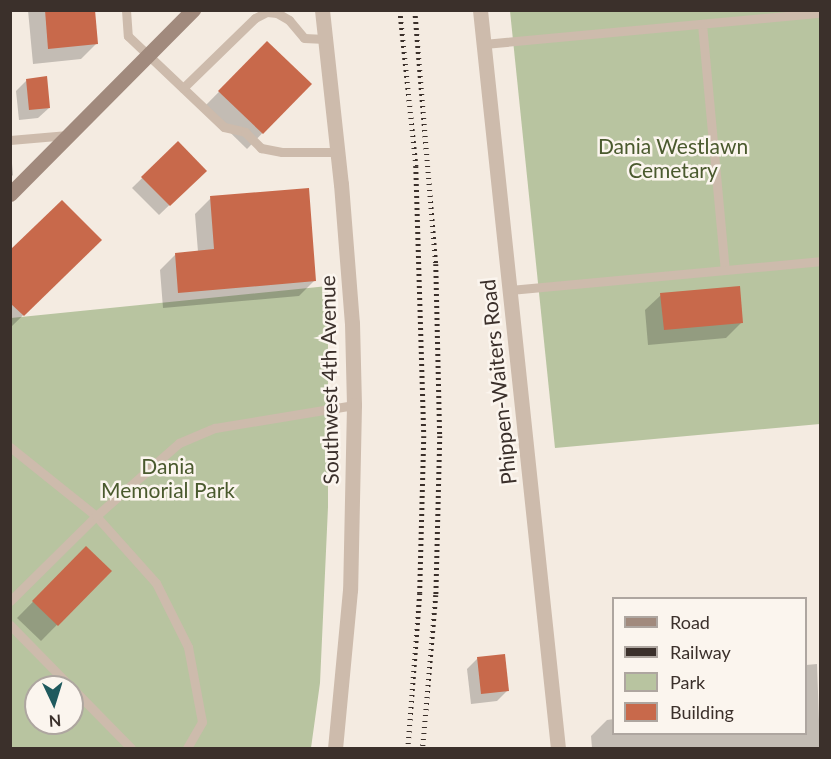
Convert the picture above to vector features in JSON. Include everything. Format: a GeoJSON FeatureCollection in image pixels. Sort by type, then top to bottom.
{"type":"FeatureCollection","features":[{"type":"Feature","properties":{"kind":"main road"},"geometry":{"type":"LineString","coordinates":[[10,194],[192,10]]}},
{"type":"Feature","properties":{"kind":"street","name":"Southwest 4th Avenue"},"geometry":{"type":"LineString","coordinates":[[322,10],[338,152],[352,323],[354,405],[350,590],[335,748]]}},
{"type":"Feature","properties":{"kind":"street","name":"Phippen-Waiters Road"},"geometry":{"type":"LineString","coordinates":[[480,10],[558,748]]}},
{"type":"Feature","properties":{"kind":"lane"},"geometry":{"type":"LineString","coordinates":[[126,10],[128,36],[224,127],[245,132],[261,148],[282,152],[338,152]]}},
{"type":"Feature","properties":{"kind":"lane"},"geometry":{"type":"LineString","coordinates":[[183,88],[255,18],[267,12],[277,13],[290,21],[304,38],[325,39]]}},
{"type":"Feature","properties":{"kind":"lane"},"geometry":{"type":"LineString","coordinates":[[484,44],[820,13]]}},
{"type":"Feature","properties":{"kind":"lane"},"geometry":{"type":"LineString","coordinates":[[702,24],[725,270]]}},
{"type":"Feature","properties":{"kind":"lane"},"geometry":{"type":"LineString","coordinates":[[10,140],[69,134]]}},
{"type":"Feature","properties":{"kind":"lane"},"geometry":{"type":"LineString","coordinates":[[510,290],[820,261]]}},
{"type":"Feature","properties":{"kind":"lane"},"geometry":{"type":"LineString","coordinates":[[10,601],[96,516],[179,443],[215,428],[354,405]]}},
{"type":"Feature","properties":{"kind":"lane"},"geometry":{"type":"LineString","coordinates":[[10,447],[96,516],[156,583],[188,646],[202,722],[187,748]]}},
{"type":"Feature","properties":{"kind":"lane"},"geometry":{"type":"LineString","coordinates":[[10,625],[60,675]]}},
{"type":"Feature","properties":{"kind":"lane"},"geometry":{"type":"LineString","coordinates":[[84,699],[131,748]]}},
{"type":"Feature","properties":{"kind":"green space","name":"Dania Westlawn Cemetary"},"geometry":{"type":"Polygon","coordinates":[[[510,11],[820,11],[820,424],[555,448],[510,11]]]}},
{"type":"Feature","properties":{"kind":"green space","name":"Dania Memorial Park"},"geometry":{"type":"Polygon","coordinates":[[[328,286],[328,507],[320,683],[311,748],[11,748],[11,318],[328,286]]]}},
{"type":"Feature","properties":{"kind":"building"},"geometry":{"type":"Polygon","coordinates":[[[45,10],[95,10],[98,44],[48,49],[45,10]]]}},
{"type":"Feature","properties":{"kind":"building"},"geometry":{"type":"Polygon","coordinates":[[[267,41],[312,84],[263,134],[218,91],[267,41]]]}},
{"type":"Feature","properties":{"kind":"building"},"geometry":{"type":"Polygon","coordinates":[[[47,76],[50,108],[29,110],[26,79],[47,76]]]}},
{"type":"Feature","properties":{"kind":"building"},"geometry":{"type":"Polygon","coordinates":[[[178,141],[207,171],[170,206],[141,177],[178,141]]]}},
{"type":"Feature","properties":{"kind":"building"},"geometry":{"type":"Polygon","coordinates":[[[309,188],[316,281],[178,293],[175,253],[214,249],[210,196],[309,188]]]}},
{"type":"Feature","properties":{"kind":"building"},"geometry":{"type":"Polygon","coordinates":[[[62,200],[102,240],[24,316],[10,303],[10,250],[62,200]]]}},
{"type":"Feature","properties":{"kind":"building"},"geometry":{"type":"Polygon","coordinates":[[[740,286],[743,323],[664,330],[660,293],[740,286]]]}},
{"type":"Feature","properties":{"kind":"building"},"geometry":{"type":"Polygon","coordinates":[[[86,546],[112,571],[58,626],[32,601],[86,546]]]}},
{"type":"Feature","properties":{"kind":"building"},"geometry":{"type":"Polygon","coordinates":[[[505,654],[509,691],[481,694],[477,657],[505,654]]]}},
{"type":"Feature","properties":{"kind":"railway"},"geometry":{"type":"LineString","coordinates":[[400,10],[416,166],[424,436],[420,593],[408,748]]}},
{"type":"Feature","properties":{"kind":"railway"},"geometry":{"type":"LineString","coordinates":[[415,10],[436,264],[440,436],[436,595],[423,748]]}}]}
